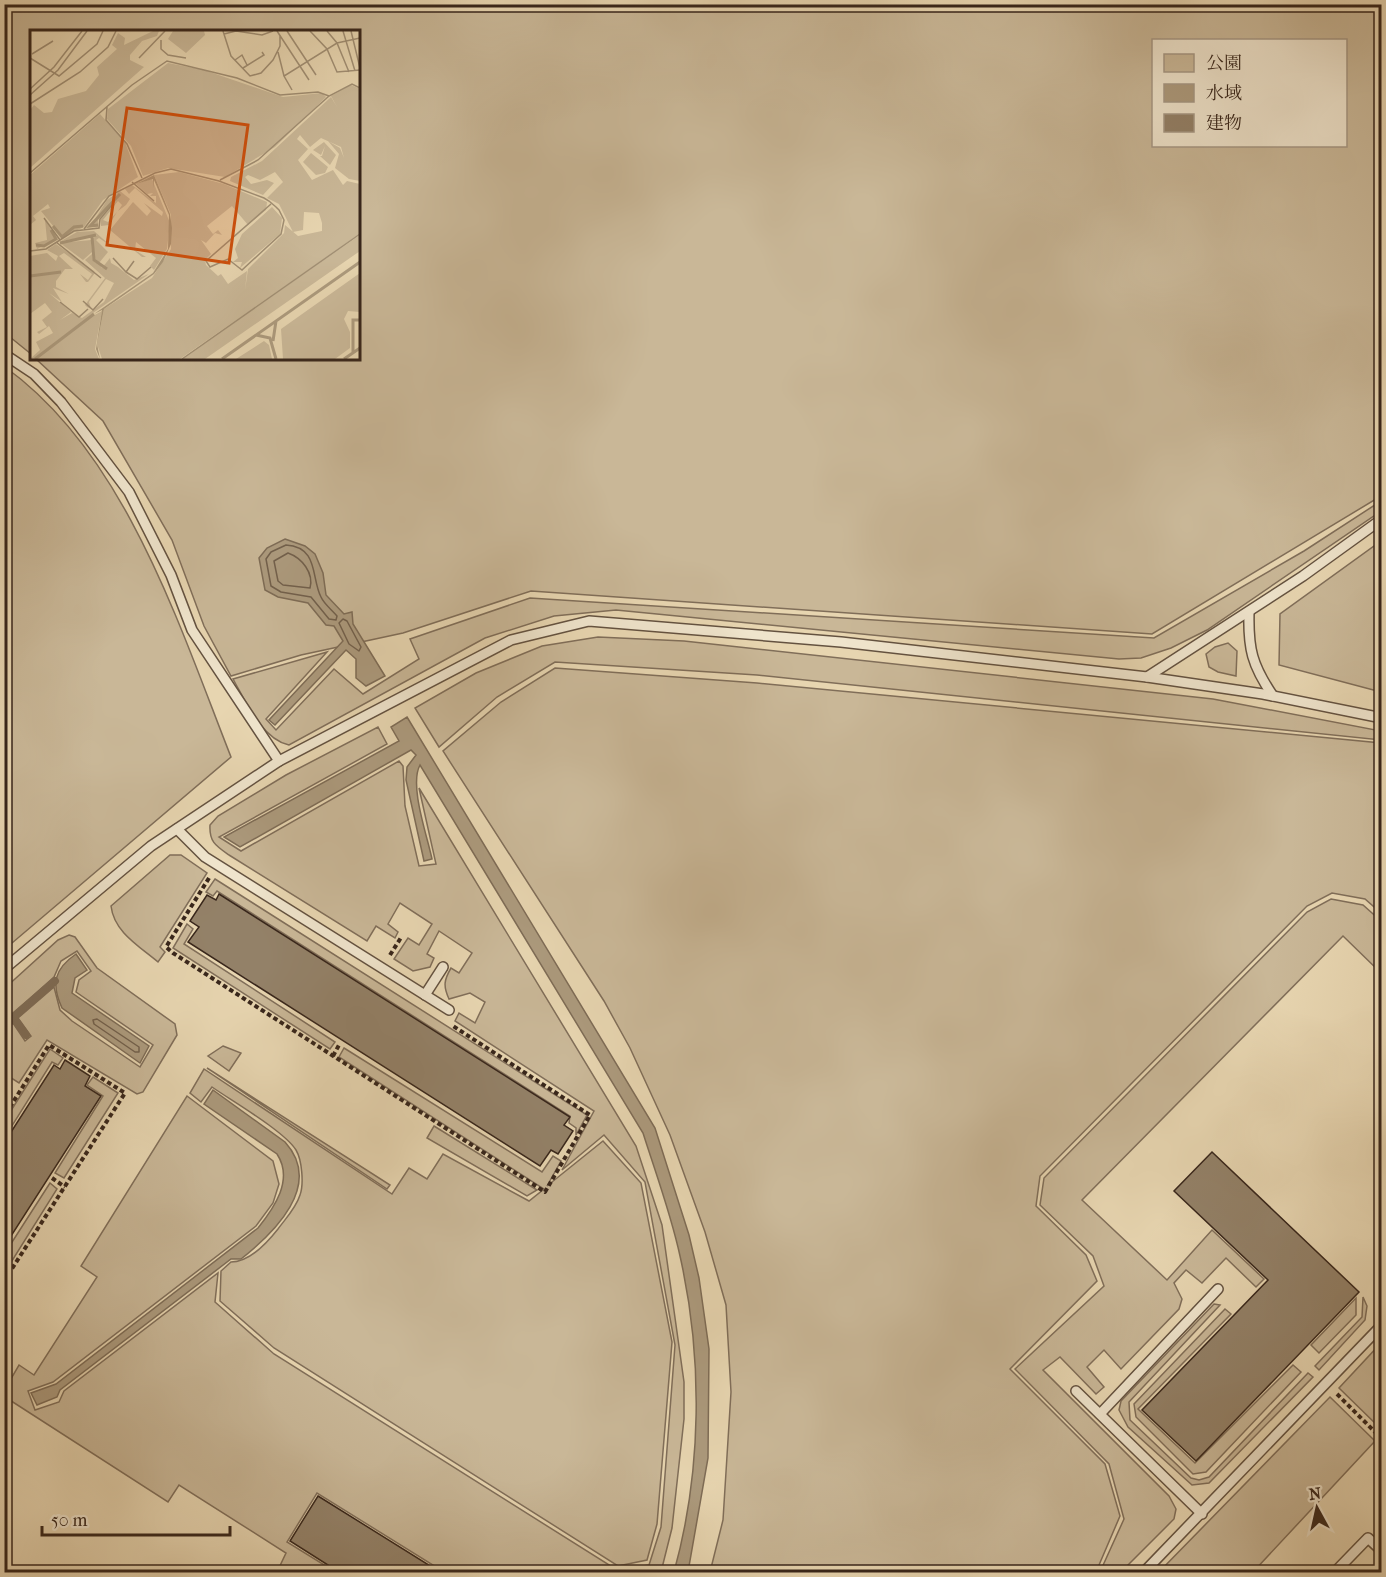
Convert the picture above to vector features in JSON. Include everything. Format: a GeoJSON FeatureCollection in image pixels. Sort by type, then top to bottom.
{"type":"FeatureCollection","features":[{"type":"Feature","properties":{"kind":"lane"},"geometry":{"type":"LineString","coordinates":[[4,354],[34,374],[61,402],[129,492],[171,575],[192,630],[279,761]]}},
{"type":"Feature","properties":{"kind":"lane"},"geometry":{"type":"LineString","coordinates":[[1148,677],[1303,576],[1382,519]]}},
{"type":"Feature","properties":{"kind":"lane"},"geometry":{"type":"LineString","coordinates":[[1249,612],[1248,641],[1255,670],[1273,696]]}},
{"type":"Feature","properties":{"kind":"lane"},"geometry":{"type":"LineString","coordinates":[[4,969],[151,846],[279,761],[511,640],[589,621],[841,642],[1148,677],[1273,696],[1382,718]]}},
{"type":"Feature","properties":{"kind":"lane"},"geometry":{"type":"LineString","coordinates":[[177,829],[218,865],[449,1010]]}},
{"type":"Feature","properties":{"kind":"lane"},"geometry":{"type":"LineString","coordinates":[[425,995],[443,967]]}},
{"type":"Feature","properties":{"kind":"lane"},"geometry":{"type":"LineString","coordinates":[[1100,1414],[1218,1289]]}},
{"type":"Feature","properties":{"kind":"lane"},"geometry":{"type":"LineString","coordinates":[[1144,1572],[1382,1324]]}},
{"type":"Feature","properties":{"kind":"lane"},"geometry":{"type":"LineString","coordinates":[[1076,1391],[1202,1514]]}},
{"type":"Feature","properties":{"kind":"lane"},"geometry":{"type":"LineString","coordinates":[[1335,1572],[1368,1539],[1382,1551]]}},
{"type":"Feature","properties":{"kind":"path"},"geometry":{"type":"LineString","coordinates":[[218,865],[166,946],[173,953],[546,1191],[590,1115],[452,1025]]}},
{"type":"Feature","properties":{"kind":"path"},"geometry":{"type":"LineString","coordinates":[[4,1281],[125,1093],[49,1045],[10,1107]]}},
{"type":"Feature","properties":{"kind":"path"},"geometry":{"type":"LineString","coordinates":[[333,1056],[339,1045]]}},
{"type":"Feature","properties":{"kind":"path"},"geometry":{"type":"LineString","coordinates":[[52,1178],[65,1187]]}},
{"type":"Feature","properties":{"kind":"path"},"geometry":{"type":"LineString","coordinates":[[1334,1392],[1381,1438]]}},
{"type":"Feature","properties":{"kind":"green space"},"geometry":{"type":"Polygon","coordinates":[[[4,5],[1381,5],[1381,496],[1152,634],[531,591],[403,633],[301,655],[231,676],[204,626],[172,540],[103,421],[37,360],[360,360],[360,30],[30,30],[30,353],[5,333],[4,5]]]}},
{"type":"Feature","properties":{"kind":"green space"},"geometry":{"type":"Polygon","coordinates":[[[5,367],[47,403],[84,446],[116,493],[144,545],[168,598],[231,757],[5,949],[5,367]]]}},
{"type":"Feature","properties":{"kind":"green space"},"geometry":{"type":"Polygon","coordinates":[[[1381,501],[1381,511],[1207,630],[1171,648],[1141,658],[1119,659],[616,610],[554,616],[485,638],[289,745],[279,741],[263,728],[233,679],[327,652],[266,719],[276,730],[334,669],[363,694],[419,659],[410,639],[530,598],[1154,638],[1304,551],[1381,501]]]}},
{"type":"Feature","properties":{"kind":"green space"},"geometry":{"type":"Polygon","coordinates":[[[1381,541],[1381,692],[1279,665],[1280,614],[1381,541]]]}},
{"type":"Feature","properties":{"kind":"green space"},"geometry":{"type":"Polygon","coordinates":[[[598,637],[684,641],[1213,699],[1381,731],[1381,740],[757,675],[555,662],[497,697],[439,747],[415,708],[476,673],[542,646],[598,637]]]}},
{"type":"Feature","properties":{"kind":"green space"},"geometry":{"type":"Polygon","coordinates":[[[1228,643],[1237,651],[1236,676],[1218,672],[1209,667],[1206,654],[1215,647],[1228,643]]]}},
{"type":"Feature","properties":{"kind":"green space"},"geometry":{"type":"Polygon","coordinates":[[[555,668],[757,683],[1381,743],[1381,913],[1365,899],[1332,893],[1307,906],[1040,1176],[1036,1206],[1086,1255],[1097,1281],[1010,1369],[1105,1464],[1120,1516],[1096,1572],[710,1572],[723,1520],[731,1392],[726,1305],[705,1232],[670,1135],[630,1048],[604,1001],[443,751],[501,702],[555,668]]]}},
{"type":"Feature","properties":{"kind":"green space"},"geometry":{"type":"Polygon","coordinates":[[[378,727],[387,744],[219,837],[241,851],[399,761],[403,766],[405,806],[419,866],[436,864],[419,788],[636,1146],[662,1225],[684,1382],[684,1419],[672,1528],[661,1572],[444,1572],[317,1493],[287,1542],[326,1566],[322,1572],[277,1572],[286,1553],[179,1485],[168,1502],[5,1397],[5,1389],[19,1365],[34,1375],[97,1277],[81,1266],[187,1096],[273,1161],[279,1184],[273,1203],[256,1226],[53,1382],[28,1391],[35,1410],[59,1402],[64,1391],[218,1273],[215,1302],[274,1354],[617,1570],[649,1565],[661,1527],[675,1345],[645,1182],[604,1135],[562,1170],[594,1111],[455,1021],[459,1013],[475,1023],[485,1002],[470,993],[449,999],[445,987],[451,968],[459,973],[472,953],[439,931],[427,954],[434,958],[430,967],[413,971],[394,959],[408,938],[419,945],[432,924],[400,903],[388,924],[398,932],[395,938],[376,926],[367,941],[229,855],[212,840],[210,825],[218,816],[286,775],[378,727]]]}},
{"type":"Feature","properties":{"kind":"green space"},"geometry":{"type":"Polygon","coordinates":[[[170,855],[181,855],[207,873],[160,947],[165,952],[158,962],[122,931],[111,906],[170,855]]]}},
{"type":"Feature","properties":{"kind":"green space"},"geometry":{"type":"Polygon","coordinates":[[[215,879],[587,1115],[576,1135],[576,1128],[569,1123],[570,1116],[217,891],[213,896],[206,892],[215,879]]]}},
{"type":"Feature","properties":{"kind":"green space"},"geometry":{"type":"Polygon","coordinates":[[[1331,899],[1363,905],[1381,921],[1381,973],[1343,936],[1082,1200],[1167,1280],[1212,1230],[1264,1279],[1256,1287],[1226,1258],[1202,1283],[1186,1270],[1174,1283],[1182,1299],[1179,1309],[1121,1369],[1104,1350],[1087,1367],[1104,1387],[1096,1394],[1060,1357],[1043,1370],[1169,1496],[1176,1509],[1174,1519],[1121,1572],[1100,1572],[1124,1519],[1109,1464],[1015,1369],[1104,1286],[1093,1256],[1040,1205],[1044,1178],[1307,912],[1331,899]]]}},
{"type":"Feature","properties":{"kind":"green space"},"geometry":{"type":"Polygon","coordinates":[[[187,924],[193,929],[184,944],[335,1042],[330,1049],[173,948],[187,924]]]}},
{"type":"Feature","properties":{"kind":"green space"},"geometry":{"type":"Polygon","coordinates":[[[69,935],[75,937],[97,968],[175,1024],[177,1035],[143,1092],[137,1094],[47,1040],[19,1083],[5,1074],[5,1031],[13,1023],[25,1041],[31,1036],[18,1018],[54,987],[60,1010],[72,1021],[140,1067],[153,1045],[76,992],[79,980],[91,971],[77,951],[61,961],[54,977],[5,1021],[5,988],[58,940],[69,935]]]}},
{"type":"Feature","properties":{"kind":"green space"},"geometry":{"type":"Polygon","coordinates":[[[223,1046],[241,1053],[229,1071],[208,1056],[223,1046]]]}},
{"type":"Feature","properties":{"kind":"green space"},"geometry":{"type":"Polygon","coordinates":[[[344,1048],[542,1172],[553,1156],[561,1161],[547,1186],[603,1141],[641,1183],[672,1342],[657,1524],[647,1560],[618,1566],[274,1348],[220,1301],[221,1271],[231,1262],[251,1255],[274,1234],[298,1200],[302,1185],[302,1172],[296,1150],[269,1125],[212,1087],[201,1102],[190,1093],[204,1069],[392,1194],[409,1168],[427,1179],[443,1154],[529,1201],[544,1189],[339,1057],[344,1048]]]}},
{"type":"Feature","properties":{"kind":"green space"},"geometry":{"type":"Polygon","coordinates":[[[50,1049],[63,1058],[58,1065],[52,1062],[5,1137],[5,1120],[50,1049]]]}},
{"type":"Feature","properties":{"kind":"green space"},"geometry":{"type":"Polygon","coordinates":[[[207,1068],[390,1185],[387,1189],[207,1068]]]}},
{"type":"Feature","properties":{"kind":"green space"},"geometry":{"type":"Polygon","coordinates":[[[93,1077],[118,1093],[64,1178],[55,1173],[103,1096],[87,1085],[93,1077]]]}},
{"type":"Feature","properties":{"kind":"green space"},"geometry":{"type":"Polygon","coordinates":[[[434,1126],[537,1190],[527,1196],[427,1138],[434,1126]]]}},
{"type":"Feature","properties":{"kind":"green space"},"geometry":{"type":"Polygon","coordinates":[[[50,1183],[57,1189],[5,1272],[5,1253],[50,1183]]]}},
{"type":"Feature","properties":{"kind":"green space"},"geometry":{"type":"Polygon","coordinates":[[[1363,1297],[1367,1306],[1365,1320],[1319,1370],[1315,1366],[1362,1317],[1363,1297]]]}},
{"type":"Feature","properties":{"kind":"green space"},"geometry":{"type":"Polygon","coordinates":[[[1356,1298],[1356,1315],[1319,1353],[1311,1345],[1356,1298]]]}},
{"type":"Feature","properties":{"kind":"green space"},"geometry":{"type":"Polygon","coordinates":[[[1214,1304],[1220,1305],[1129,1402],[1130,1420],[1191,1478],[1199,1480],[1209,1477],[1308,1373],[1313,1377],[1209,1483],[1192,1485],[1128,1427],[1119,1410],[1121,1401],[1214,1304]]]}},
{"type":"Feature","properties":{"kind":"green space"},"geometry":{"type":"Polygon","coordinates":[[[1225,1309],[1231,1314],[1138,1409],[1195,1463],[1293,1365],[1301,1372],[1206,1472],[1193,1474],[1136,1417],[1134,1404],[1225,1309]]]}},
{"type":"Feature","properties":{"kind":"green space"},"geometry":{"type":"Polygon","coordinates":[[[1381,1343],[1381,1429],[1339,1388],[1381,1343]]]}},
{"type":"Feature","properties":{"kind":"green space"},"geometry":{"type":"Polygon","coordinates":[[[1330,1397],[1375,1441],[1253,1572],[1159,1572],[1330,1397]]]}},
{"type":"Feature","properties":{"kind":"water"},"geometry":{"type":"Polygon","coordinates":[[[285,539],[305,546],[315,554],[323,573],[326,595],[344,614],[352,612],[353,624],[385,676],[366,686],[356,678],[356,659],[346,650],[275,725],[269,720],[343,641],[334,626],[326,625],[308,603],[278,597],[265,590],[259,558],[267,548],[285,539]]]}},
{"type":"Feature","properties":{"kind":"water"},"geometry":{"type":"Polygon","coordinates":[[[407,717],[655,1128],[689,1235],[699,1278],[709,1349],[708,1458],[688,1572],[674,1572],[690,1494],[694,1455],[696,1374],[693,1334],[676,1240],[643,1133],[420,765],[417,774],[418,797],[432,859],[424,861],[406,780],[407,767],[416,755],[411,750],[240,847],[224,837],[399,741],[391,727],[407,717]]]}},
{"type":"Feature","properties":{"kind":"water"},"geometry":{"type":"Polygon","coordinates":[[[76,954],[87,970],[75,978],[72,993],[149,1046],[140,1063],[62,1008],[56,992],[57,978],[63,965],[76,954]]]}},
{"type":"Feature","properties":{"kind":"water"},"geometry":{"type":"Polygon","coordinates":[[[213,1090],[285,1142],[296,1158],[299,1175],[297,1191],[290,1207],[267,1236],[241,1259],[231,1259],[60,1390],[57,1397],[37,1405],[31,1393],[56,1384],[258,1228],[276,1203],[283,1184],[282,1164],[277,1154],[204,1104],[213,1090]]]}},
{"type":"Feature","properties":{"kind":"building"},"geometry":{"type":"Polygon","coordinates":[[[219,894],[570,1117],[564,1125],[573,1131],[558,1154],[551,1150],[540,1166],[188,942],[199,927],[190,921],[207,895],[216,900],[219,894]]]}},
{"type":"Feature","properties":{"kind":"building"},"geometry":{"type":"Polygon","coordinates":[[[65,1060],[90,1076],[85,1086],[101,1096],[4,1247],[4,1143],[54,1065],[60,1069],[65,1060]]]}},
{"type":"Feature","properties":{"kind":"building"},"geometry":{"type":"Polygon","coordinates":[[[1212,1152],[1359,1292],[1196,1461],[1142,1410],[1268,1280],[1174,1191],[1212,1152]]]}},
{"type":"Feature","properties":{"kind":"building"},"geometry":{"type":"Polygon","coordinates":[[[318,1496],[440,1572],[323,1572],[328,1565],[290,1541],[318,1496]]]}},
{"type":"Feature","properties":{"kind":"waterway"},"geometry":{"type":"LineString","coordinates":[[4,1025],[55,981]]}},
{"type":"Feature","properties":{"kind":"waterway"},"geometry":{"type":"LineString","coordinates":[[13,1017],[26,1035]]}}]}
